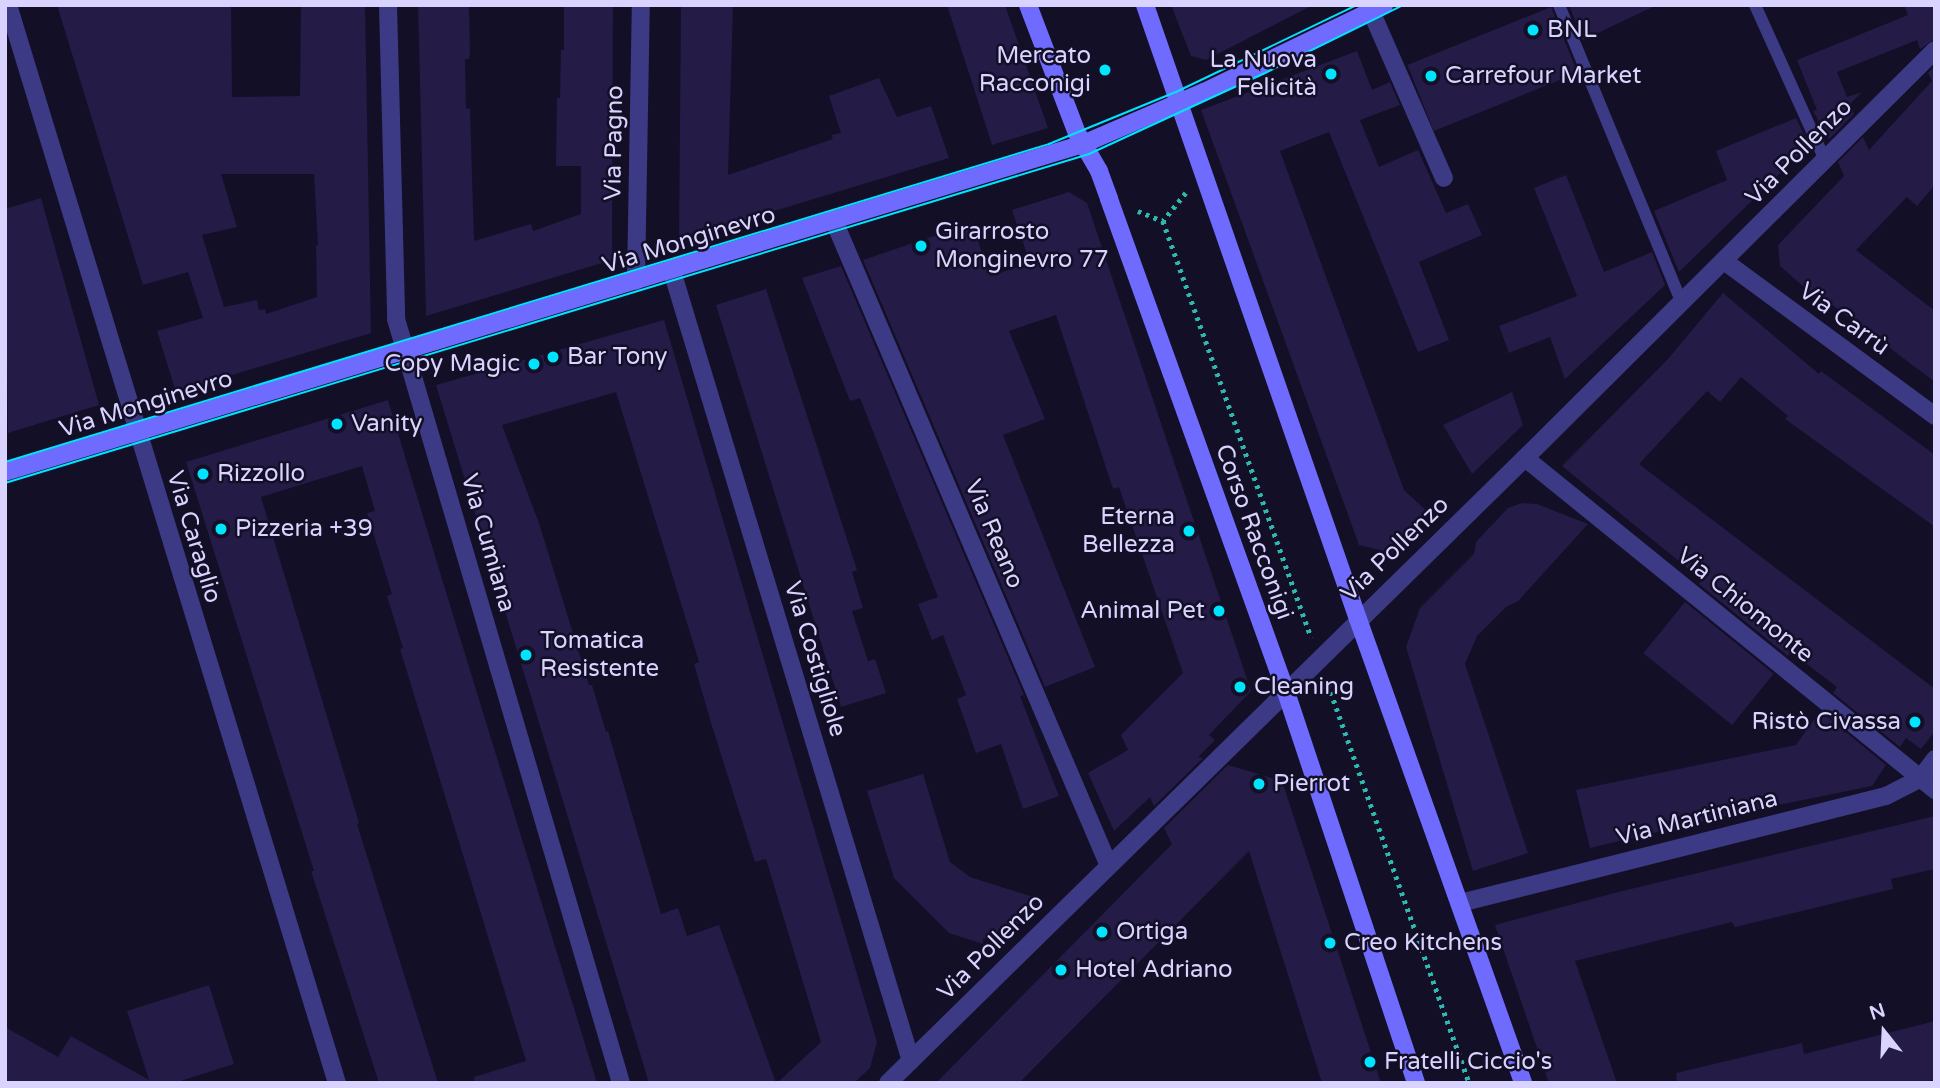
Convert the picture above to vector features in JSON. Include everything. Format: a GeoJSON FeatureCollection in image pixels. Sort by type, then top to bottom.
{"type":"FeatureCollection","features":[{"type":"Feature","properties":{"kind":"street","name":"Via Caraglio"},"geometry":{"type":"LineString","coordinates":[[8,5],[337,1083]]}},
{"type":"Feature","properties":{"kind":"street","name":"Via Cumiana"},"geometry":{"type":"LineString","coordinates":[[388,5],[396,319],[621,1083]]}},
{"type":"Feature","properties":{"kind":"street","name":"Via Pagno"},"geometry":{"type":"LineString","coordinates":[[636,281],[641,5]]}},
{"type":"Feature","properties":{"kind":"street","name":"Corso Racconigi"},"geometry":{"type":"LineString","coordinates":[[1028,5],[1083,144],[1106,190],[1286,692],[1416,1083]]}},
{"type":"Feature","properties":{"kind":"street"},"geometry":{"type":"LineString","coordinates":[[1145,5],[1358,619],[1523,1083]]}},
{"type":"Feature","properties":{"kind":"street","name":"Via Monginevro"},"geometry":{"type":"LineString","coordinates":[[5,472],[1083,144],[1180,102],[1377,8],[1444,178]]}},
{"type":"Feature","properties":{"kind":"street","name":"Via Pollenzo"},"geometry":{"type":"LineString","coordinates":[[888,1083],[1318,658],[1525,458],[1935,50]]}},
{"type":"Feature","properties":{"kind":"street","name":"Via Reano"},"geometry":{"type":"LineString","coordinates":[[834,221],[1109,866]]}},
{"type":"Feature","properties":{"kind":"street","name":"Via Carrù"},"geometry":{"type":"LineString","coordinates":[[1724,261],[1935,416]]}},
{"type":"Feature","properties":{"kind":"street","name":"Via Costigliole"},"geometry":{"type":"LineString","coordinates":[[672,271],[911,1061]]}},
{"type":"Feature","properties":{"kind":"street","name":"Via Chiomonte"},"geometry":{"type":"LineString","coordinates":[[1525,458],[1935,790]]}},
{"type":"Feature","properties":{"kind":"street","name":"Via Martiniana"},"geometry":{"type":"LineString","coordinates":[[1460,903],[1886,796],[1920,779],[1935,759]]}},
{"type":"Feature","properties":{"kind":"lane"},"geometry":{"type":"LineString","coordinates":[[1559,5],[1682,303]]}},
{"type":"Feature","properties":{"kind":"lane"},"geometry":{"type":"LineString","coordinates":[[1755,5],[1825,160]]}},
{"type":"Feature","properties":{"kind":"path"},"geometry":{"type":"LineString","coordinates":[[1203,172],[1163,221],[1469,1083]]}},
{"type":"Feature","properties":{"kind":"building"},"geometry":{"type":"Polygon","coordinates":[[[57,5],[231,5],[232,97],[300,96],[301,5],[365,5],[371,333],[176,392],[157,331],[203,318],[188,272],[143,285],[57,5]],[[221,174],[237,227],[202,235],[224,307],[257,300],[259,310],[265,309],[266,314],[317,297],[316,245],[318,246],[314,174],[221,174]]]}},
{"type":"Feature","properties":{"kind":"building"},"geometry":{"type":"Polygon","coordinates":[[[418,5],[469,5],[470,53],[469,59],[465,59],[466,109],[470,108],[474,241],[531,224],[533,231],[581,214],[581,166],[556,166],[557,98],[560,98],[561,50],[564,50],[564,5],[613,5],[612,260],[426,316],[418,5]]]}},
{"type":"Feature","properties":{"kind":"building"},"geometry":{"type":"Polygon","coordinates":[[[681,5],[733,5],[728,175],[833,139],[831,135],[841,133],[829,96],[879,78],[897,117],[931,106],[949,158],[679,240],[681,5]]]}},
{"type":"Feature","properties":{"kind":"building"},"geometry":{"type":"Polygon","coordinates":[[[947,5],[1005,5],[1048,128],[992,145],[947,5]]]}},
{"type":"Feature","properties":{"kind":"building"},"geometry":{"type":"Polygon","coordinates":[[[1171,5],[1313,5],[1206,60],[1191,56],[1171,5]]]}},
{"type":"Feature","properties":{"kind":"building"},"geometry":{"type":"Polygon","coordinates":[[[1569,5],[1657,5],[1583,40],[1569,5]]]}},
{"type":"Feature","properties":{"kind":"building"},"geometry":{"type":"Polygon","coordinates":[[[1904,5],[1935,5],[1935,39],[1920,49],[1917,40],[1837,72],[1847,97],[1862,92],[1850,104],[1854,114],[1829,139],[1813,111],[1817,110],[1797,60],[1908,15],[1904,5]]]}},
{"type":"Feature","properties":{"kind":"building"},"geometry":{"type":"Polygon","coordinates":[[[1551,7],[1578,73],[1434,131],[1407,65],[1551,7]]]}},
{"type":"Feature","properties":{"kind":"building"},"geometry":{"type":"Polygon","coordinates":[[[1357,51],[1372,90],[1390,82],[1400,105],[1360,120],[1379,167],[1418,150],[1446,213],[1468,204],[1482,235],[1419,262],[1449,340],[1418,352],[1329,132],[1280,151],[1404,490],[1430,514],[1393,553],[1359,545],[1201,110],[1357,51]]]}},
{"type":"Feature","properties":{"kind":"building"},"geometry":{"type":"Polygon","coordinates":[[[1935,66],[1935,185],[1917,206],[1907,197],[1856,250],[1935,311],[1935,382],[1823,298],[1820,301],[1780,266],[1778,245],[1844,176],[1838,162],[1863,137],[1869,150],[1932,81],[1928,73],[1935,66]]]}},
{"type":"Feature","properties":{"kind":"building"},"geometry":{"type":"Polygon","coordinates":[[[1796,118],[1809,145],[1679,272],[1654,211],[1727,180],[1716,151],[1796,118]]]}},
{"type":"Feature","properties":{"kind":"building"},"geometry":{"type":"Polygon","coordinates":[[[1566,175],[1604,272],[1652,252],[1665,285],[1565,379],[1550,337],[1509,353],[1499,326],[1577,296],[1534,188],[1566,175]]]}},
{"type":"Feature","properties":{"kind":"building"},"geometry":{"type":"Polygon","coordinates":[[[1069,192],[1087,203],[1251,691],[1209,735],[1215,740],[1198,757],[1203,758],[1154,806],[1150,797],[1114,831],[1088,773],[1128,750],[1121,735],[1183,673],[1119,487],[1113,489],[1056,315],[1009,331],[1045,419],[1003,435],[1095,667],[1045,687],[863,260],[972,223],[990,276],[1030,263],[1012,210],[1069,192]]]}},
{"type":"Feature","properties":{"kind":"building"},"geometry":{"type":"Polygon","coordinates":[[[41,198],[99,405],[8,433],[5,209],[41,198]]]}},
{"type":"Feature","properties":{"kind":"building"},"geometry":{"type":"Polygon","coordinates":[[[841,266],[1024,695],[1020,696],[1059,796],[1023,809],[1001,744],[976,753],[957,699],[966,695],[943,635],[932,640],[918,604],[938,597],[860,398],[850,401],[802,278],[841,266]]]}},
{"type":"Feature","properties":{"kind":"building"},"geometry":{"type":"Polygon","coordinates":[[[766,289],[857,570],[852,572],[863,608],[852,611],[868,661],[875,659],[886,693],[841,707],[716,305],[766,289]]]}},
{"type":"Feature","properties":{"kind":"building"},"geometry":{"type":"Polygon","coordinates":[[[1723,293],[1819,374],[1821,371],[1935,455],[1935,527],[1785,419],[1788,416],[1741,377],[1720,402],[1707,391],[1639,464],[1935,689],[1935,731],[1921,749],[1906,738],[1900,747],[1833,693],[1837,687],[1791,652],[1788,656],[1699,584],[1702,580],[1562,466],[1668,359],[1723,293]]]}},
{"type":"Feature","properties":{"kind":"building"},"geometry":{"type":"Polygon","coordinates":[[[664,320],[877,1042],[870,1068],[854,1083],[777,1083],[821,1042],[766,859],[755,862],[712,726],[694,664],[699,662],[616,392],[502,425],[539,523],[589,685],[592,685],[606,732],[608,731],[661,914],[678,908],[687,936],[719,925],[776,1083],[649,1083],[436,385],[664,320]]]}},
{"type":"Feature","properties":{"kind":"building"},"geometry":{"type":"Polygon","coordinates":[[[1512,392],[1523,425],[1472,474],[1443,425],[1512,392]]]}},
{"type":"Feature","properties":{"kind":"building"},"geometry":{"type":"Polygon","coordinates":[[[388,400],[597,1083],[475,1083],[474,1077],[526,1061],[400,649],[403,648],[387,596],[392,594],[367,513],[375,511],[362,466],[261,497],[359,823],[357,824],[438,1083],[379,1083],[311,871],[314,871],[186,462],[388,400]]]}},
{"type":"Feature","properties":{"kind":"building"},"geometry":{"type":"Polygon","coordinates":[[[1522,503],[1537,504],[1588,524],[1518,601],[1506,607],[1477,636],[1465,664],[1528,853],[1473,871],[1406,647],[1420,608],[1474,554],[1476,542],[1508,508],[1522,503]]]}},
{"type":"Feature","properties":{"kind":"building"},"geometry":{"type":"Polygon","coordinates":[[[1685,602],[1774,674],[1732,725],[1643,653],[1685,602]]]}},
{"type":"Feature","properties":{"kind":"building"},"geometry":{"type":"Polygon","coordinates":[[[1820,711],[1886,765],[1872,786],[1729,815],[1590,848],[1576,790],[1796,745],[1820,711]]]}},
{"type":"Feature","properties":{"kind":"building"},"geometry":{"type":"Polygon","coordinates":[[[1228,765],[1282,781],[1381,1083],[1322,1083],[1249,851],[1019,1083],[936,1083],[1172,844],[1164,828],[1228,765]]]}},
{"type":"Feature","properties":{"kind":"building"},"geometry":{"type":"Polygon","coordinates":[[[923,774],[950,862],[970,877],[1033,897],[1013,933],[999,933],[997,942],[983,938],[983,944],[949,933],[894,878],[867,791],[923,774]]]}},
{"type":"Feature","properties":{"kind":"building"},"geometry":{"type":"Polygon","coordinates":[[[1935,816],[1935,869],[1891,879],[1893,889],[1735,927],[1732,922],[1575,961],[1617,1083],[1549,1083],[1495,925],[1618,892],[1935,816]]]}},
{"type":"Feature","properties":{"kind":"building"},"geometry":{"type":"Polygon","coordinates":[[[209,985],[234,1064],[174,1083],[5,1083],[5,1027],[58,1057],[71,1036],[149,1080],[127,1011],[209,985]]]}},
{"type":"Feature","properties":{"kind":"building"},"geometry":{"type":"Polygon","coordinates":[[[1935,1021],[1935,1079],[1921,1083],[1677,1083],[1676,1073],[1802,1043],[1804,1054],[1935,1021]]]}},
{"type":"Feature","properties":{"kind":"tram line"},"geometry":{"type":"LineString","coordinates":[[5,462],[1049,144],[1176,92],[1357,5]]}},
{"type":"Feature","properties":{"kind":"tram line"},"geometry":{"type":"LineString","coordinates":[[5,483],[1089,154],[1263,74],[1403,5]]}},
{"type":"Feature","properties":{"kind":"place","name":"BNL"},"geometry":{"type":"Point","coordinates":[1533,30]}},
{"type":"Feature","properties":{"kind":"place","name":"Mercato Racconigi"},"geometry":{"type":"Point","coordinates":[1105,70]}},
{"type":"Feature","properties":{"kind":"place","name":"La Nuova Felicità"},"geometry":{"type":"Point","coordinates":[1331,74]}},
{"type":"Feature","properties":{"kind":"place","name":"Carrefour Market"},"geometry":{"type":"Point","coordinates":[1431,76]}},
{"type":"Feature","properties":{"kind":"place","name":"Girarrosto Monginevro 77"},"geometry":{"type":"Point","coordinates":[921,246]}},
{"type":"Feature","properties":{"kind":"place","name":"Bar Tony"},"geometry":{"type":"Point","coordinates":[553,357]}},
{"type":"Feature","properties":{"kind":"place","name":"Copy Magic"},"geometry":{"type":"Point","coordinates":[534,364]}},
{"type":"Feature","properties":{"kind":"place","name":"Vanity"},"geometry":{"type":"Point","coordinates":[337,424]}},
{"type":"Feature","properties":{"kind":"place","name":"Rizzollo"},"geometry":{"type":"Point","coordinates":[203,474]}},
{"type":"Feature","properties":{"kind":"place","name":"Pizzeria +39"},"geometry":{"type":"Point","coordinates":[221,529]}},
{"type":"Feature","properties":{"kind":"place","name":"Eterna Bellezza"},"geometry":{"type":"Point","coordinates":[1189,531]}},
{"type":"Feature","properties":{"kind":"place","name":"Animal Pet"},"geometry":{"type":"Point","coordinates":[1219,611]}},
{"type":"Feature","properties":{"kind":"place","name":"Tomatica Resistente"},"geometry":{"type":"Point","coordinates":[526,655]}},
{"type":"Feature","properties":{"kind":"place","name":"Cleaning"},"geometry":{"type":"Point","coordinates":[1240,687]}},
{"type":"Feature","properties":{"kind":"place","name":"Ristò Civassa"},"geometry":{"type":"Point","coordinates":[1915,722]}},
{"type":"Feature","properties":{"kind":"place","name":"Pierrot"},"geometry":{"type":"Point","coordinates":[1259,784]}},
{"type":"Feature","properties":{"kind":"place","name":"Ortiga"},"geometry":{"type":"Point","coordinates":[1102,932]}},
{"type":"Feature","properties":{"kind":"place","name":"Creo Kitchens"},"geometry":{"type":"Point","coordinates":[1330,943]}},
{"type":"Feature","properties":{"kind":"place","name":"Hotel Adriano"},"geometry":{"type":"Point","coordinates":[1061,970]}},
{"type":"Feature","properties":{"kind":"place","name":"Fratelli Ciccio's"},"geometry":{"type":"Point","coordinates":[1370,1062]}}]}
